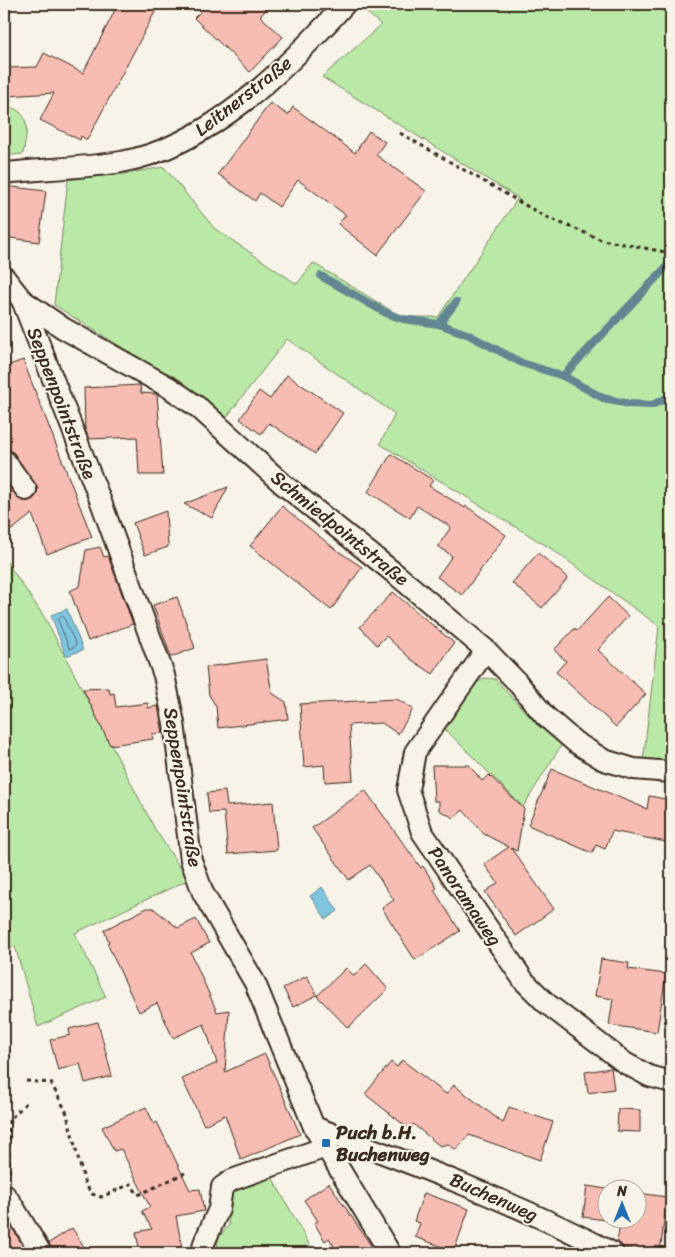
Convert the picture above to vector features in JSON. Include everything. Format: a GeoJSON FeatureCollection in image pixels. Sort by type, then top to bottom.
{"type":"FeatureCollection","features":[{"type":"Feature","properties":{"kind":"street","name":"Leitnerstraße"},"geometry":{"type":"LineString","coordinates":[[4,173],[122,162],[172,146],[203,130],[254,92],[306,46],[345,4]]}},
{"type":"Feature","properties":{"kind":"street","name":"Schmiedpointstraße"},"geometry":{"type":"LineString","coordinates":[[4,277],[22,300],[63,328],[170,388],[199,408],[284,484],[486,650],[517,682],[545,716],[575,742],[604,760],[634,769],[671,772]]}},
{"type":"Feature","properties":{"kind":"street","name":"Seppenpointstraße"},"geometry":{"type":"LineString","coordinates":[[22,300],[101,502],[164,675],[174,723],[191,860],[203,893],[256,983],[314,1127],[390,1253]]}},
{"type":"Feature","properties":{"kind":"street"},"geometry":{"type":"LineString","coordinates":[[4,460],[26,490]]}},
{"type":"Feature","properties":{"kind":"street","name":"Panoramaweg"},"geometry":{"type":"LineString","coordinates":[[486,650],[416,752],[408,790],[422,832],[481,921],[530,986],[546,1002],[625,1062],[649,1076],[671,1082]]}},
{"type":"Feature","properties":{"kind":"street","name":"Buchenweg"},"geometry":{"type":"LineString","coordinates":[[314,1127],[447,1176],[570,1230],[614,1253]]}},
{"type":"Feature","properties":{"kind":"street"},"geometry":{"type":"LineString","coordinates":[[202,1253],[204,1243],[219,1209],[222,1187],[232,1180],[326,1147]]}},
{"type":"Feature","properties":{"kind":"street"},"geometry":{"type":"LineString","coordinates":[[6,1187],[12,1203],[41,1253]]}},
{"type":"Feature","properties":{"kind":"path"},"geometry":{"type":"LineString","coordinates":[[400,133],[544,216],[602,240],[671,253]]}},
{"type":"Feature","properties":{"kind":"path"},"geometry":{"type":"LineString","coordinates":[[26,1081],[51,1083],[60,1097],[85,1184],[92,1194],[101,1197],[131,1184],[138,1195],[184,1173]]}},
{"type":"Feature","properties":{"kind":"path"},"geometry":{"type":"LineString","coordinates":[[6,1187],[9,1120],[28,1101]]}},
{"type":"Feature","properties":{"kind":"green space"},"geometry":{"type":"Polygon","coordinates":[[[369,4],[452,4],[458,8],[472,4],[671,4],[671,761],[643,762],[659,626],[550,548],[380,444],[395,414],[287,339],[226,418],[179,379],[145,362],[54,305],[68,179],[117,175],[164,167],[214,228],[297,284],[313,263],[402,317],[438,317],[518,198],[322,77],[381,25],[364,10],[369,4]]]}},
{"type":"Feature","properties":{"kind":"green space"},"geometry":{"type":"Polygon","coordinates":[[[4,106],[13,108],[24,117],[26,138],[23,154],[4,156],[4,106]]]}},
{"type":"Feature","properties":{"kind":"green space"},"geometry":{"type":"Polygon","coordinates":[[[4,558],[45,618],[155,829],[188,880],[75,933],[106,997],[38,1027],[15,946],[4,953],[4,558]]]}},
{"type":"Feature","properties":{"kind":"green space"},"geometry":{"type":"Polygon","coordinates":[[[485,678],[495,679],[528,715],[562,744],[523,807],[444,728],[474,684],[485,678]]]}},
{"type":"Feature","properties":{"kind":"green space"},"geometry":{"type":"Polygon","coordinates":[[[272,1177],[314,1253],[217,1253],[218,1238],[229,1225],[226,1198],[232,1190],[272,1177]]]}},
{"type":"Feature","properties":{"kind":"water"},"geometry":{"type":"Polygon","coordinates":[[[67,609],[83,650],[66,656],[51,615],[67,609]]]}},
{"type":"Feature","properties":{"kind":"water"},"geometry":{"type":"Polygon","coordinates":[[[322,887],[338,911],[326,919],[310,896],[322,887]]]}},
{"type":"Feature","properties":{"kind":"building"},"geometry":{"type":"Polygon","coordinates":[[[118,4],[143,4],[156,10],[87,140],[81,136],[80,140],[40,120],[54,93],[7,96],[6,68],[37,67],[44,53],[83,73],[118,4]]]}},
{"type":"Feature","properties":{"kind":"building"},"geometry":{"type":"Polygon","coordinates":[[[208,4],[272,4],[260,16],[283,37],[250,72],[194,18],[208,4]]]}},
{"type":"Feature","properties":{"kind":"building"},"geometry":{"type":"Polygon","coordinates":[[[270,103],[288,115],[293,107],[355,153],[369,131],[385,142],[376,155],[426,191],[377,255],[338,224],[346,215],[298,180],[279,207],[260,193],[255,201],[218,174],[270,103]]]}},
{"type":"Feature","properties":{"kind":"building"},"geometry":{"type":"Polygon","coordinates":[[[4,186],[46,191],[39,242],[4,237],[4,186]]]}},
{"type":"Feature","properties":{"kind":"building"},"geometry":{"type":"Polygon","coordinates":[[[23,360],[92,537],[47,554],[32,514],[12,530],[4,520],[4,480],[22,501],[33,499],[38,489],[14,453],[4,448],[4,367],[23,360]]]}},
{"type":"Feature","properties":{"kind":"building"},"geometry":{"type":"Polygon","coordinates":[[[287,375],[343,413],[315,454],[269,423],[261,434],[240,419],[259,391],[270,399],[287,375]]]}},
{"type":"Feature","properties":{"kind":"building"},"geometry":{"type":"Polygon","coordinates":[[[140,385],[141,393],[157,394],[163,475],[139,475],[137,437],[89,439],[85,429],[84,388],[140,385]]]}},
{"type":"Feature","properties":{"kind":"building"},"geometry":{"type":"Polygon","coordinates":[[[391,454],[433,480],[429,486],[465,508],[466,506],[506,535],[462,595],[437,577],[452,556],[438,546],[451,527],[417,506],[410,518],[368,492],[391,454]]]}},
{"type":"Feature","properties":{"kind":"building"},"geometry":{"type":"Polygon","coordinates":[[[228,487],[212,518],[184,504],[228,487]]]}},
{"type":"Feature","properties":{"kind":"building"},"geometry":{"type":"Polygon","coordinates":[[[282,506],[335,549],[362,567],[331,610],[250,546],[282,506]]]}},
{"type":"Feature","properties":{"kind":"building"},"geometry":{"type":"Polygon","coordinates":[[[166,511],[168,547],[145,555],[133,523],[166,511]]]}},
{"type":"Feature","properties":{"kind":"building"},"geometry":{"type":"Polygon","coordinates":[[[100,547],[104,557],[108,556],[133,624],[88,641],[70,591],[80,586],[86,550],[100,547]]]}},
{"type":"Feature","properties":{"kind":"building"},"geometry":{"type":"Polygon","coordinates":[[[538,553],[568,578],[542,608],[512,583],[538,553]]]}},
{"type":"Feature","properties":{"kind":"building"},"geometry":{"type":"Polygon","coordinates":[[[393,592],[454,643],[433,674],[412,660],[386,636],[377,645],[360,627],[393,592]]]}},
{"type":"Feature","properties":{"kind":"building"},"geometry":{"type":"Polygon","coordinates":[[[177,597],[195,648],[171,657],[153,605],[177,597]]]}},
{"type":"Feature","properties":{"kind":"building"},"geometry":{"type":"Polygon","coordinates":[[[608,597],[628,616],[598,650],[646,694],[616,727],[556,672],[566,661],[554,650],[575,628],[577,631],[608,597]]]}},
{"type":"Feature","properties":{"kind":"building"},"geometry":{"type":"Polygon","coordinates":[[[266,659],[272,693],[286,702],[288,719],[218,728],[216,706],[209,695],[206,667],[266,659]]]}},
{"type":"Feature","properties":{"kind":"building"},"geometry":{"type":"Polygon","coordinates":[[[109,688],[110,694],[114,693],[116,707],[148,703],[148,708],[158,706],[163,733],[152,734],[153,739],[110,745],[83,689],[109,688]]]}},
{"type":"Feature","properties":{"kind":"building"},"geometry":{"type":"Polygon","coordinates":[[[397,699],[413,709],[398,734],[382,723],[349,725],[353,780],[325,782],[324,765],[304,767],[300,704],[397,699]]]}},
{"type":"Feature","properties":{"kind":"building"},"geometry":{"type":"Polygon","coordinates":[[[432,765],[469,765],[482,781],[489,775],[524,809],[517,851],[511,848],[554,909],[516,936],[485,892],[498,883],[484,864],[509,847],[484,834],[463,810],[454,818],[439,810],[439,801],[434,801],[432,765]]]}},
{"type":"Feature","properties":{"kind":"building"},"geometry":{"type":"Polygon","coordinates":[[[552,769],[647,809],[649,796],[671,800],[671,843],[612,831],[605,849],[596,845],[592,853],[528,825],[552,769]]]}},
{"type":"Feature","properties":{"kind":"building"},"geometry":{"type":"Polygon","coordinates":[[[365,790],[421,868],[423,866],[437,888],[434,890],[460,931],[415,960],[382,908],[394,900],[370,865],[349,880],[312,828],[365,790]]]}},
{"type":"Feature","properties":{"kind":"building"},"geometry":{"type":"Polygon","coordinates":[[[225,791],[227,806],[273,802],[277,850],[228,854],[224,812],[209,813],[207,793],[225,791]]]}},
{"type":"Feature","properties":{"kind":"building"},"geometry":{"type":"Polygon","coordinates":[[[147,908],[153,908],[178,928],[196,919],[209,943],[191,953],[217,1012],[229,1010],[225,1072],[265,1054],[300,1134],[241,1160],[225,1115],[204,1125],[182,1079],[217,1063],[204,1024],[173,1038],[157,1003],[139,1012],[107,943],[109,942],[104,930],[147,908]]]}},
{"type":"Feature","properties":{"kind":"building"},"geometry":{"type":"Polygon","coordinates":[[[601,959],[629,963],[628,969],[666,974],[657,1032],[609,1025],[613,999],[595,996],[601,959]]]}},
{"type":"Feature","properties":{"kind":"building"},"geometry":{"type":"Polygon","coordinates":[[[366,964],[388,989],[348,1028],[317,996],[346,968],[354,976],[366,964]]]}},
{"type":"Feature","properties":{"kind":"building"},"geometry":{"type":"Polygon","coordinates":[[[307,976],[317,995],[293,1007],[283,988],[307,976]]]}},
{"type":"Feature","properties":{"kind":"building"},"geometry":{"type":"Polygon","coordinates":[[[98,1022],[112,1076],[85,1083],[80,1064],[58,1070],[50,1040],[70,1035],[69,1029],[98,1022]]]}},
{"type":"Feature","properties":{"kind":"building"},"geometry":{"type":"Polygon","coordinates":[[[402,1060],[446,1094],[454,1085],[503,1123],[509,1107],[553,1122],[540,1160],[469,1135],[456,1150],[448,1144],[440,1146],[413,1124],[409,1129],[365,1094],[391,1062],[397,1067],[402,1060]]]}},
{"type":"Feature","properties":{"kind":"building"},"geometry":{"type":"Polygon","coordinates":[[[611,1068],[614,1089],[588,1093],[585,1072],[611,1068]]]}},
{"type":"Feature","properties":{"kind":"building"},"geometry":{"type":"Polygon","coordinates":[[[146,1107],[154,1124],[157,1122],[190,1190],[200,1189],[204,1211],[176,1216],[183,1253],[140,1253],[136,1232],[152,1229],[142,1211],[150,1207],[121,1149],[114,1151],[102,1127],[146,1107]]]}},
{"type":"Feature","properties":{"kind":"building"},"geometry":{"type":"Polygon","coordinates":[[[618,1109],[640,1110],[640,1132],[617,1131],[618,1109]]]}},
{"type":"Feature","properties":{"kind":"building"},"geometry":{"type":"Polygon","coordinates":[[[329,1183],[376,1253],[338,1253],[329,1238],[325,1241],[314,1223],[318,1221],[304,1200],[329,1183]]]}},
{"type":"Feature","properties":{"kind":"building"},"geometry":{"type":"Polygon","coordinates":[[[587,1186],[598,1188],[598,1219],[583,1217],[587,1186]]]}},
{"type":"Feature","properties":{"kind":"building"},"geometry":{"type":"Polygon","coordinates":[[[424,1193],[469,1209],[454,1251],[415,1237],[420,1223],[414,1221],[424,1193]]]}},
{"type":"Feature","properties":{"kind":"building"},"geometry":{"type":"Polygon","coordinates":[[[648,1194],[667,1197],[660,1253],[623,1248],[617,1242],[619,1230],[648,1230],[648,1194]]]}},
{"type":"Feature","properties":{"kind":"building"},"geometry":{"type":"Polygon","coordinates":[[[4,1214],[27,1253],[4,1253],[4,1214]]]}},
{"type":"Feature","properties":{"kind":"building"},"geometry":{"type":"Polygon","coordinates":[[[72,1228],[88,1253],[53,1253],[49,1243],[72,1228]]]}},
{"type":"Feature","properties":{"kind":"waterway"},"geometry":{"type":"LineString","coordinates":[[563,376],[671,262]]}},
{"type":"Feature","properties":{"kind":"waterway"},"geometry":{"type":"LineString","coordinates":[[321,276],[386,313],[403,319],[439,324],[467,334],[522,363],[563,376],[603,398],[629,404],[652,405],[671,396]]}},
{"type":"Feature","properties":{"kind":"waterway"},"geometry":{"type":"LineString","coordinates":[[439,324],[456,302]]}},
{"type":"Feature","properties":{"kind":"place","name":"Puch b.H. Buchenweg"},"geometry":{"type":"Point","coordinates":[326,1143]}}]}
